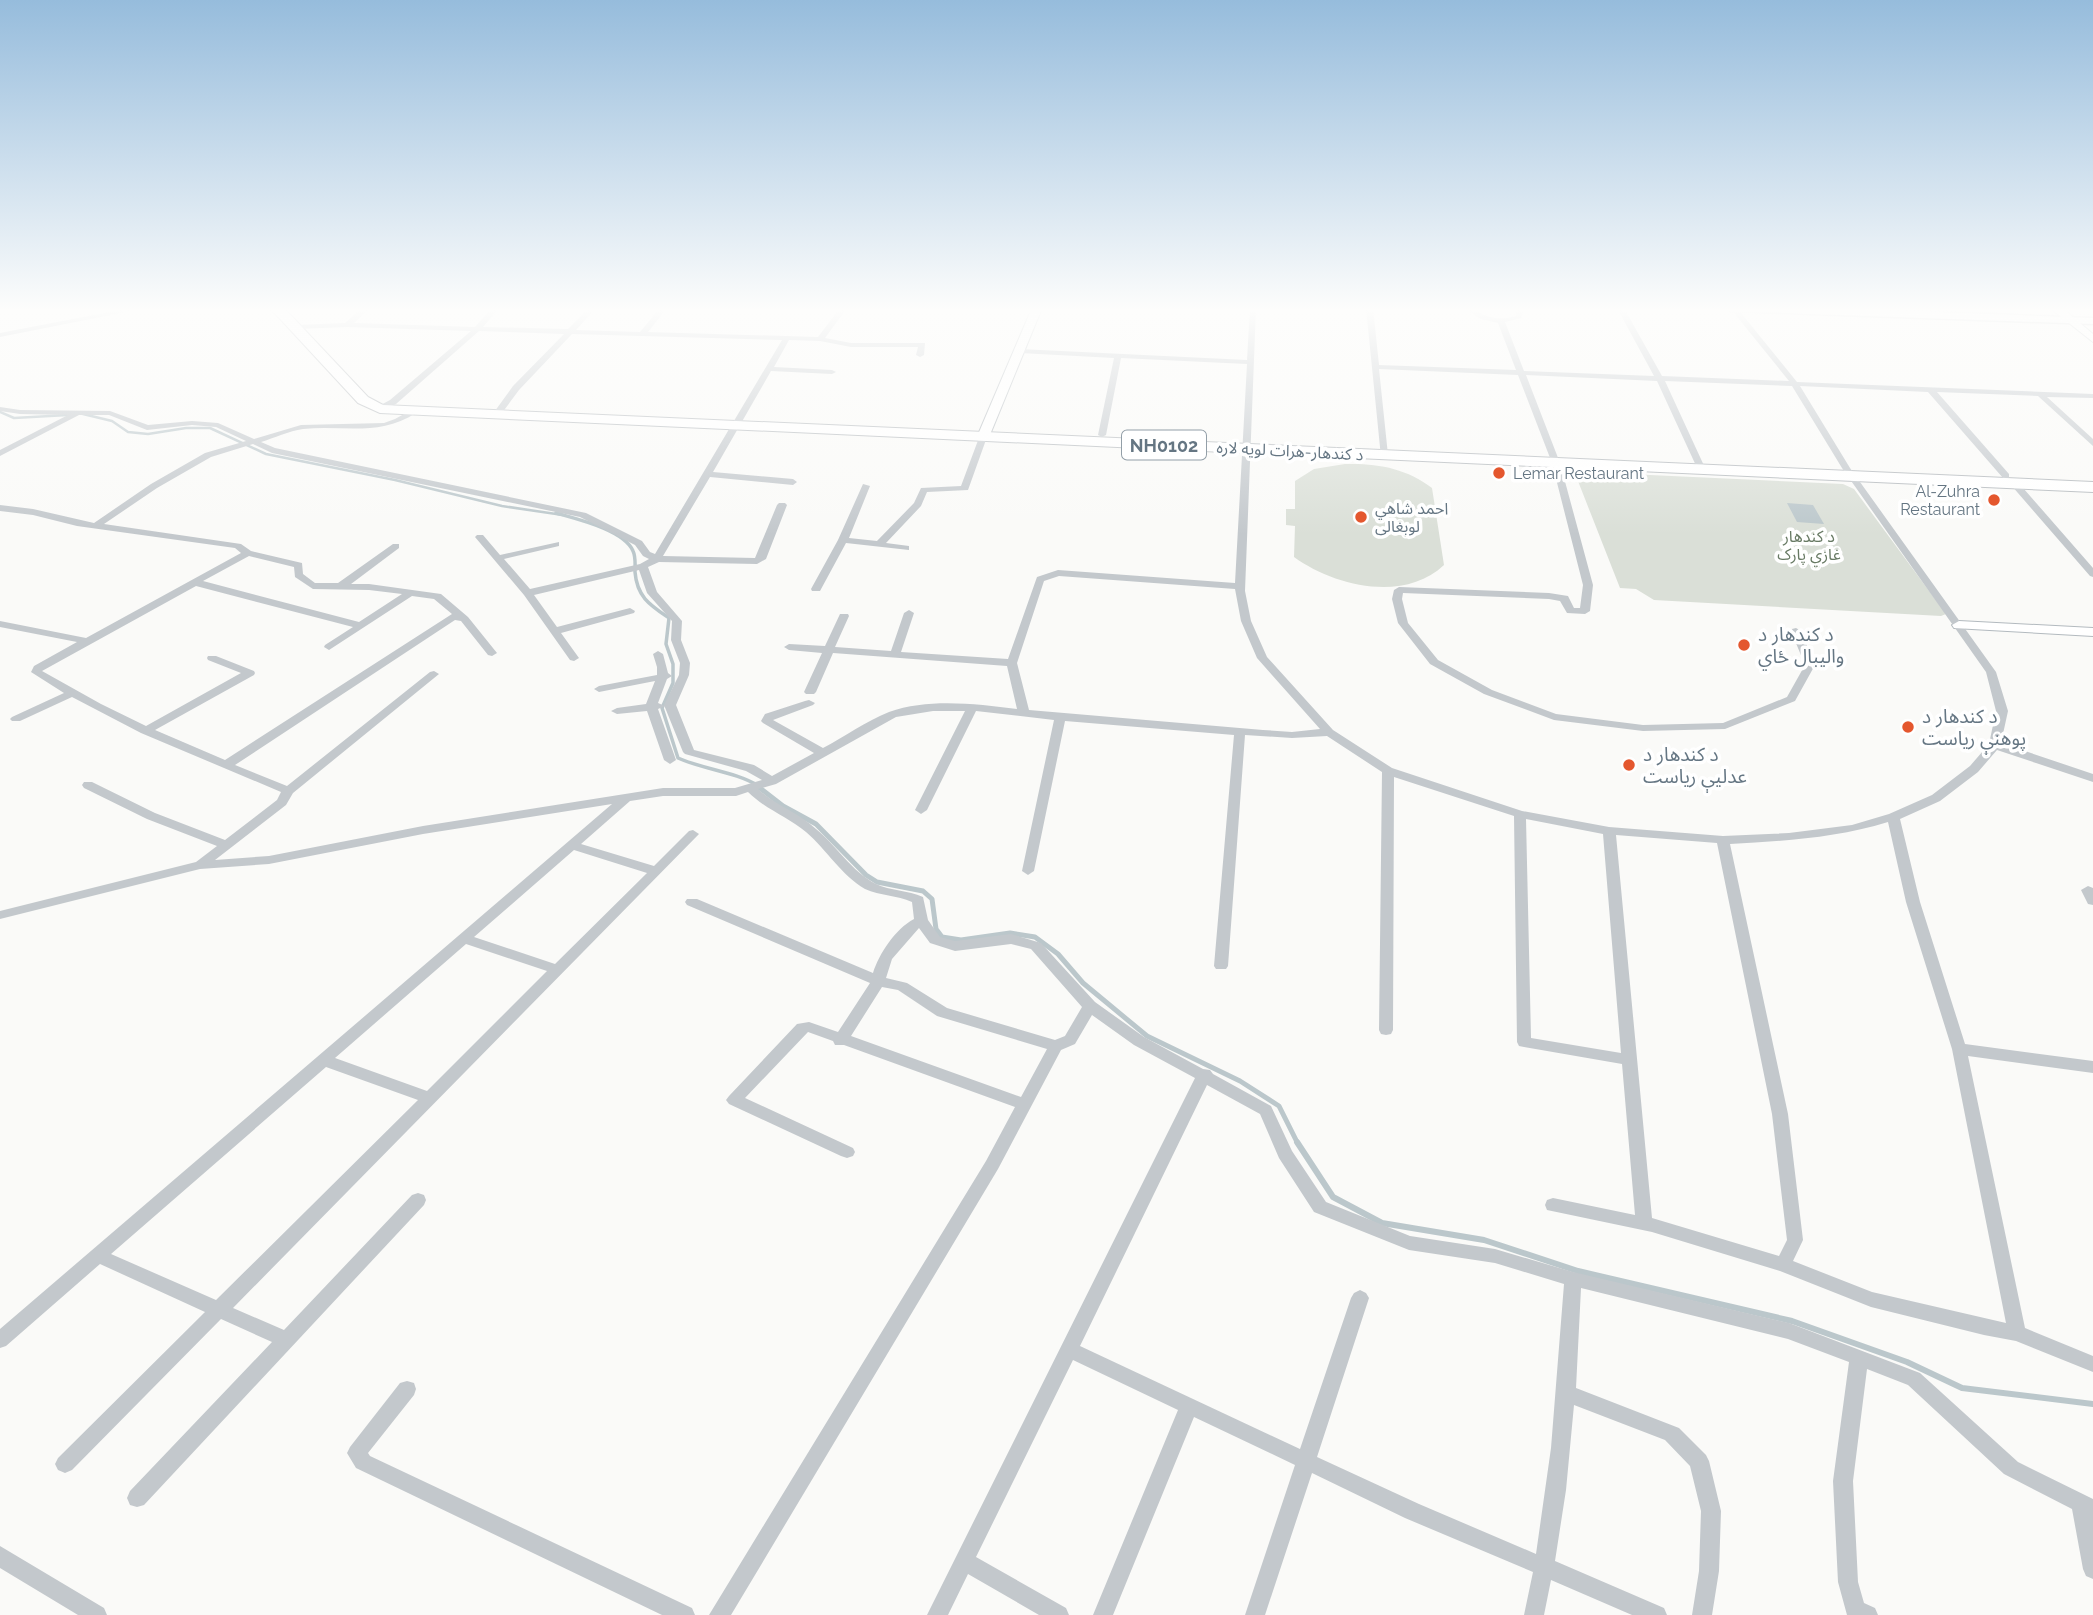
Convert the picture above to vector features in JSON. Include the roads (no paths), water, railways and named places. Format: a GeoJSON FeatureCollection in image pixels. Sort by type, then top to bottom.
{"type":"FeatureCollection","features":[{"type":"Feature","properties":{"kind":"highway"},"geometry":{"type":"LineString","coordinates":[[350,383],[363,400],[387,405]]}},
{"type":"Feature","properties":{"kind":"highway","name":"د کندهار-هرات لويه لاره"},"geometry":{"type":"LineString","coordinates":[[387,405],[413,411],[500,412]]}},
{"type":"Feature","properties":{"kind":"highway","name":"د کندهار-هرات لويه لاره"},"geometry":{"type":"LineString","coordinates":[[387,405],[1699,466],[2093,480]]}},
{"type":"Feature","properties":{"kind":"highway","name":"د کندهار-هرات لويه لاره"},"geometry":{"type":"LineString","coordinates":[[984,434],[1102,435],[1246,445]]}},
{"type":"Feature","properties":{"kind":"highway","name":"د کندهار-هرات لويه لاره"},"geometry":{"type":"LineString","coordinates":[[2011,479],[2093,487]]}},
{"type":"Feature","properties":{"kind":"street"},"geometry":{"type":"LineString","coordinates":[[387,405],[412,383]]}},
{"type":"Feature","properties":{"kind":"street"},"geometry":{"type":"LineString","coordinates":[[500,412],[520,383]]}},
{"type":"Feature","properties":{"kind":"street"},"geometry":{"type":"LineString","coordinates":[[528,593],[643,566],[657,559],[759,383]]}},
{"type":"Feature","properties":{"kind":"street"},"geometry":{"type":"LineString","coordinates":[[881,542],[918,504],[924,490],[965,488],[1006,383]]}},
{"type":"Feature","properties":{"kind":"street"},"geometry":{"type":"LineString","coordinates":[[1102,435],[1112,383]]}},
{"type":"Feature","properties":{"kind":"street"},"geometry":{"type":"LineString","coordinates":[[1250,383],[1240,586],[1247,621],[1262,658],[1329,732],[1388,771],[1520,814],[1609,831],[1723,840],[1789,837],[1853,829],[1892,817],[1936,798],[1974,769],[1996,745],[2002,711],[1991,672],[1849,472],[1795,384]]}},
{"type":"Feature","properties":{"kind":"street"},"geometry":{"type":"LineString","coordinates":[[1377,383],[1383,451]]}},
{"type":"Feature","properties":{"kind":"street"},"geometry":{"type":"LineString","coordinates":[[1525,383],[1555,459],[1588,585],[1585,611],[1571,611],[1564,598],[1549,596],[1399,590],[1397,600],[1402,623],[1434,663],[1488,692],[1554,717],[1643,728],[1725,726],[1791,699],[1810,666],[1796,631]]}},
{"type":"Feature","properties":{"kind":"street"},"geometry":{"type":"LineString","coordinates":[[1662,383],[1699,466]]}},
{"type":"Feature","properties":{"kind":"street"},"geometry":{"type":"LineString","coordinates":[[1778,383],[2093,396]]}},
{"type":"Feature","properties":{"kind":"street"},"geometry":{"type":"LineString","coordinates":[[1931,390],[2093,574]]}},
{"type":"Feature","properties":{"kind":"street"},"geometry":{"type":"LineString","coordinates":[[2040,394],[2093,443]]}},
{"type":"Feature","properties":{"kind":"street"},"geometry":{"type":"LineString","coordinates":[[0,409],[110,414],[147,428],[208,423],[272,450],[583,515],[639,542],[646,554],[657,559],[758,561],[782,505]]}},
{"type":"Feature","properties":{"kind":"street"},"geometry":{"type":"LineString","coordinates":[[97,526],[179,471],[208,456],[309,425],[390,424],[413,411]]}},
{"type":"Feature","properties":{"kind":"street"},"geometry":{"type":"LineString","coordinates":[[0,453],[77,413]]}},
{"type":"Feature","properties":{"kind":"street"},"geometry":{"type":"LineString","coordinates":[[707,474],[793,482]]}},
{"type":"Feature","properties":{"kind":"street"},"geometry":{"type":"LineString","coordinates":[[816,589],[843,540],[866,486]]}},
{"type":"Feature","properties":{"kind":"street"},"geometry":{"type":"LineString","coordinates":[[0,508],[97,526],[238,546],[248,553],[299,565],[298,575],[313,586],[341,586],[437,596],[462,618],[492,653]]}},
{"type":"Feature","properties":{"kind":"street"},"geometry":{"type":"LineString","coordinates":[[480,537],[528,593],[574,658]]}},
{"type":"Feature","properties":{"kind":"street"},"geometry":{"type":"LineString","coordinates":[[843,540],[881,542],[906,548]]}},
{"type":"Feature","properties":{"kind":"street"},"geometry":{"type":"LineString","coordinates":[[498,558],[556,544]]}},
{"type":"Feature","properties":{"kind":"street"},"geometry":{"type":"LineString","coordinates":[[341,586],[396,546]]}},
{"type":"Feature","properties":{"kind":"street"},"geometry":{"type":"LineString","coordinates":[[248,553],[87,640],[38,668],[36,672],[70,694],[145,731],[288,791]]}},
{"type":"Feature","properties":{"kind":"street"},"geometry":{"type":"LineString","coordinates":[[643,566],[652,593],[677,621],[676,640],[685,663],[684,675],[670,705],[689,752],[750,768],[760,786],[762,801],[811,830],[852,872],[873,887],[908,893],[918,900],[921,921],[935,940],[955,946],[1011,939],[1036,946],[1090,1006],[1139,1041],[1205,1074],[1266,1110],[1285,1154],[1321,1208],[1409,1243],[1495,1255],[1573,1279],[1789,1331],[1914,1380],[2011,1468],[2087,1507],[2093,1569]]}},
{"type":"Feature","properties":{"kind":"street"},"geometry":{"type":"LineString","coordinates":[[1024,713],[1012,663],[1040,579],[1058,573],[1240,586]]}},
{"type":"Feature","properties":{"kind":"street"},"geometry":{"type":"LineString","coordinates":[[194,582],[361,626]]}},
{"type":"Feature","properties":{"kind":"street"},"geometry":{"type":"LineString","coordinates":[[329,647],[408,595]]}},
{"type":"Feature","properties":{"kind":"street"},"geometry":{"type":"LineString","coordinates":[[555,631],[630,611]]}},
{"type":"Feature","properties":{"kind":"street"},"geometry":{"type":"LineString","coordinates":[[895,654],[909,613]]}},
{"type":"Feature","properties":{"kind":"street"},"geometry":{"type":"LineString","coordinates":[[822,753],[767,721],[769,716],[809,697],[844,616]]}},
{"type":"Feature","properties":{"kind":"street"},"geometry":{"type":"LineString","coordinates":[[226,765],[453,617],[462,618]]}},
{"type":"Feature","properties":{"kind":"street"},"geometry":{"type":"LineString","coordinates":[[0,624],[87,640]]}},
{"type":"Feature","properties":{"kind":"street"},"geometry":{"type":"LineString","coordinates":[[1959,625],[2093,632]]}},
{"type":"Feature","properties":{"kind":"street"},"geometry":{"type":"LineString","coordinates":[[789,647],[1012,663]]}},
{"type":"Feature","properties":{"kind":"street"},"geometry":{"type":"LineString","coordinates":[[658,654],[664,665],[663,676],[651,706],[670,760]]}},
{"type":"Feature","properties":{"kind":"street"},"geometry":{"type":"LineString","coordinates":[[145,731],[250,673],[212,657]]}},
{"type":"Feature","properties":{"kind":"street"},"geometry":{"type":"LineString","coordinates":[[200,865],[282,802],[288,791],[434,674]]}},
{"type":"Feature","properties":{"kind":"street"},"geometry":{"type":"LineString","coordinates":[[598,689],[663,676],[684,675]]}},
{"type":"Feature","properties":{"kind":"street"},"geometry":{"type":"LineString","coordinates":[[16,719],[70,694]]}},
{"type":"Feature","properties":{"kind":"street"},"geometry":{"type":"LineString","coordinates":[[617,711],[670,705]]}},
{"type":"Feature","properties":{"kind":"street"},"geometry":{"type":"LineString","coordinates":[[0,915],[200,865],[269,860],[423,830],[626,797],[663,792],[736,792],[760,786],[892,715],[911,709],[1024,713],[1292,735],[1329,732]]}},
{"type":"Feature","properties":{"kind":"street"},"geometry":{"type":"LineString","coordinates":[[921,810],[971,710]]}},
{"type":"Feature","properties":{"kind":"street"},"geometry":{"type":"LineString","coordinates":[[1028,872],[1060,717]]}},
{"type":"Feature","properties":{"kind":"street"},"geometry":{"type":"LineString","coordinates":[[1220,966],[1240,732]]}},
{"type":"Feature","properties":{"kind":"street"},"geometry":{"type":"LineString","coordinates":[[1996,745],[2093,778]]}},
{"type":"Feature","properties":{"kind":"street"},"geometry":{"type":"LineString","coordinates":[[1386,1030],[1388,771]]}},
{"type":"Feature","properties":{"kind":"street"},"geometry":{"type":"LineString","coordinates":[[88,785],[150,817],[226,845]]}},
{"type":"Feature","properties":{"kind":"street"},"geometry":{"type":"LineString","coordinates":[[0,1340],[574,846],[626,797]]}},
{"type":"Feature","properties":{"kind":"street"},"geometry":{"type":"LineString","coordinates":[[1520,814],[1524,1042],[1629,1060]]}},
{"type":"Feature","properties":{"kind":"street"},"geometry":{"type":"LineString","coordinates":[[1892,817],[1913,901],[1959,1049],[2017,1333]]}},
{"type":"Feature","properties":{"kind":"street"},"geometry":{"type":"LineString","coordinates":[[1609,831],[1644,1224]]}},
{"type":"Feature","properties":{"kind":"street"},"geometry":{"type":"LineString","coordinates":[[65,1464],[693,834]]}},
{"type":"Feature","properties":{"kind":"street"},"geometry":{"type":"LineString","coordinates":[[1723,840],[1780,1114],[1795,1240],[1783,1265]]}},
{"type":"Feature","properties":{"kind":"street"},"geometry":{"type":"LineString","coordinates":[[574,846],[656,871]]}},
{"type":"Feature","properties":{"kind":"street"},"geometry":{"type":"LineString","coordinates":[[692,902],[878,981],[902,986],[942,1012],[1056,1046],[1070,1040],[1090,1006]]}},
{"type":"Feature","properties":{"kind":"street"},"geometry":{"type":"LineString","coordinates":[[840,1041],[878,981],[886,958],[912,926],[921,921]]}},
{"type":"Feature","properties":{"kind":"street"},"geometry":{"type":"LineString","coordinates":[[466,939],[558,970]]}},
{"type":"Feature","properties":{"kind":"street"},"geometry":{"type":"LineString","coordinates":[[847,1152],[734,1100],[802,1028],[809,1027],[840,1041],[1026,1105]]}},
{"type":"Feature","properties":{"kind":"street"},"geometry":{"type":"LineString","coordinates":[[719,1615],[1026,1105],[1056,1046]]}},
{"type":"Feature","properties":{"kind":"street"},"geometry":{"type":"LineString","coordinates":[[1959,1049],[2093,1068]]}},
{"type":"Feature","properties":{"kind":"street"},"geometry":{"type":"LineString","coordinates":[[323,1060],[431,1098]]}},
{"type":"Feature","properties":{"kind":"street"},"geometry":{"type":"LineString","coordinates":[[937,1615],[1205,1074]]}},
{"type":"Feature","properties":{"kind":"street"},"geometry":{"type":"LineString","coordinates":[[137,1499],[418,1200]]}},
{"type":"Feature","properties":{"kind":"street"},"geometry":{"type":"LineString","coordinates":[[1553,1205],[1644,1224],[1783,1265],[1871,1299],[2017,1333],[2093,1364]]}},
{"type":"Feature","properties":{"kind":"street"},"geometry":{"type":"LineString","coordinates":[[99,1256],[287,1340]]}},
{"type":"Feature","properties":{"kind":"street"},"geometry":{"type":"LineString","coordinates":[[1534,1615],[1544,1569],[1568,1394],[1573,1279]]}},
{"type":"Feature","properties":{"kind":"street"},"geometry":{"type":"LineString","coordinates":[[1255,1615],[1360,1298]]}},
{"type":"Feature","properties":{"kind":"street"},"geometry":{"type":"LineString","coordinates":[[1070,1350],[1412,1511],[1657,1615]]}},
{"type":"Feature","properties":{"kind":"street"},"geometry":{"type":"LineString","coordinates":[[1859,1358],[1843,1480],[1848,1582],[1856,1611],[1868,1615]]}},
{"type":"Feature","properties":{"kind":"street"},"geometry":{"type":"LineString","coordinates":[[407,1389],[357,1453],[363,1462],[685,1615]]}},
{"type":"Feature","properties":{"kind":"street"},"geometry":{"type":"LineString","coordinates":[[1568,1394],[1672,1434],[1699,1461],[1711,1511],[1709,1571],[1702,1615]]}},
{"type":"Feature","properties":{"kind":"street"},"geometry":{"type":"LineString","coordinates":[[1102,1615],[1189,1406]]}},
{"type":"Feature","properties":{"kind":"street"},"geometry":{"type":"LineString","coordinates":[[0,1556],[97,1615]]}},
{"type":"Feature","properties":{"kind":"street"},"geometry":{"type":"LineString","coordinates":[[964,1561],[1059,1615]]}},
{"type":"Feature","properties":{"kind":"waterway"},"geometry":{"type":"LineString","coordinates":[[0,412],[14,418],[68,415]]}},
{"type":"Feature","properties":{"kind":"waterway"},"geometry":{"type":"LineString","coordinates":[[83,414],[112,421],[128,432],[148,434],[186,428],[210,428],[266,454],[395,480],[502,506],[562,515]]}},
{"type":"Feature","properties":{"kind":"waterway"},"geometry":{"type":"LineString","coordinates":[[556,513],[562,515]]}},
{"type":"Feature","properties":{"kind":"waterway"},"geometry":{"type":"LineString","coordinates":[[562,515],[599,526],[628,544],[634,553],[638,588],[650,604],[669,618],[666,644],[673,664],[673,683],[662,708],[678,758],[740,777],[759,786]]}},
{"type":"Feature","properties":{"kind":"waterway"},"geometry":{"type":"LineString","coordinates":[[756,785],[783,806],[816,824],[866,875],[877,882],[923,891],[932,899],[936,929],[942,937],[961,940],[1010,933],[1035,937],[1058,954],[1083,983],[1147,1036],[1240,1081],[1279,1106],[1297,1142]]}},
{"type":"Feature","properties":{"kind":"waterway"},"geometry":{"type":"LineString","coordinates":[[1297,1142],[1333,1197],[1382,1223],[1484,1240],[1578,1271],[1792,1321],[1907,1362],[1962,1388],[2093,1404]]}},
{"type":"Feature","properties":{"kind":"place","name":"Lemar Restaurant"},"geometry":{"type":"Point","coordinates":[1499,473]}},
{"type":"Feature","properties":{"kind":"place","name":"Al-Zuhra Restaurant"},"geometry":{"type":"Point","coordinates":[1994,500]}},
{"type":"Feature","properties":{"kind":"place","name":"احمد شاهي لوبغالی"},"geometry":{"type":"Point","coordinates":[1361,517]}},
{"type":"Feature","properties":{"kind":"place","name":"د کندهار د واليبال ځاي"},"geometry":{"type":"Point","coordinates":[1744,645]}},
{"type":"Feature","properties":{"kind":"place","name":"د کندهار د پوهنې رياست"},"geometry":{"type":"Point","coordinates":[1908,727]}},
{"type":"Feature","properties":{"kind":"place","name":"د کندهار د عدلیې رياست"},"geometry":{"type":"Point","coordinates":[1629,765]}},
{"type":"Feature","properties":{"kind":"park label","name":"د کندهار غازي پارک"},"geometry":{"type":"Point","coordinates":[1809,545]}}]}
